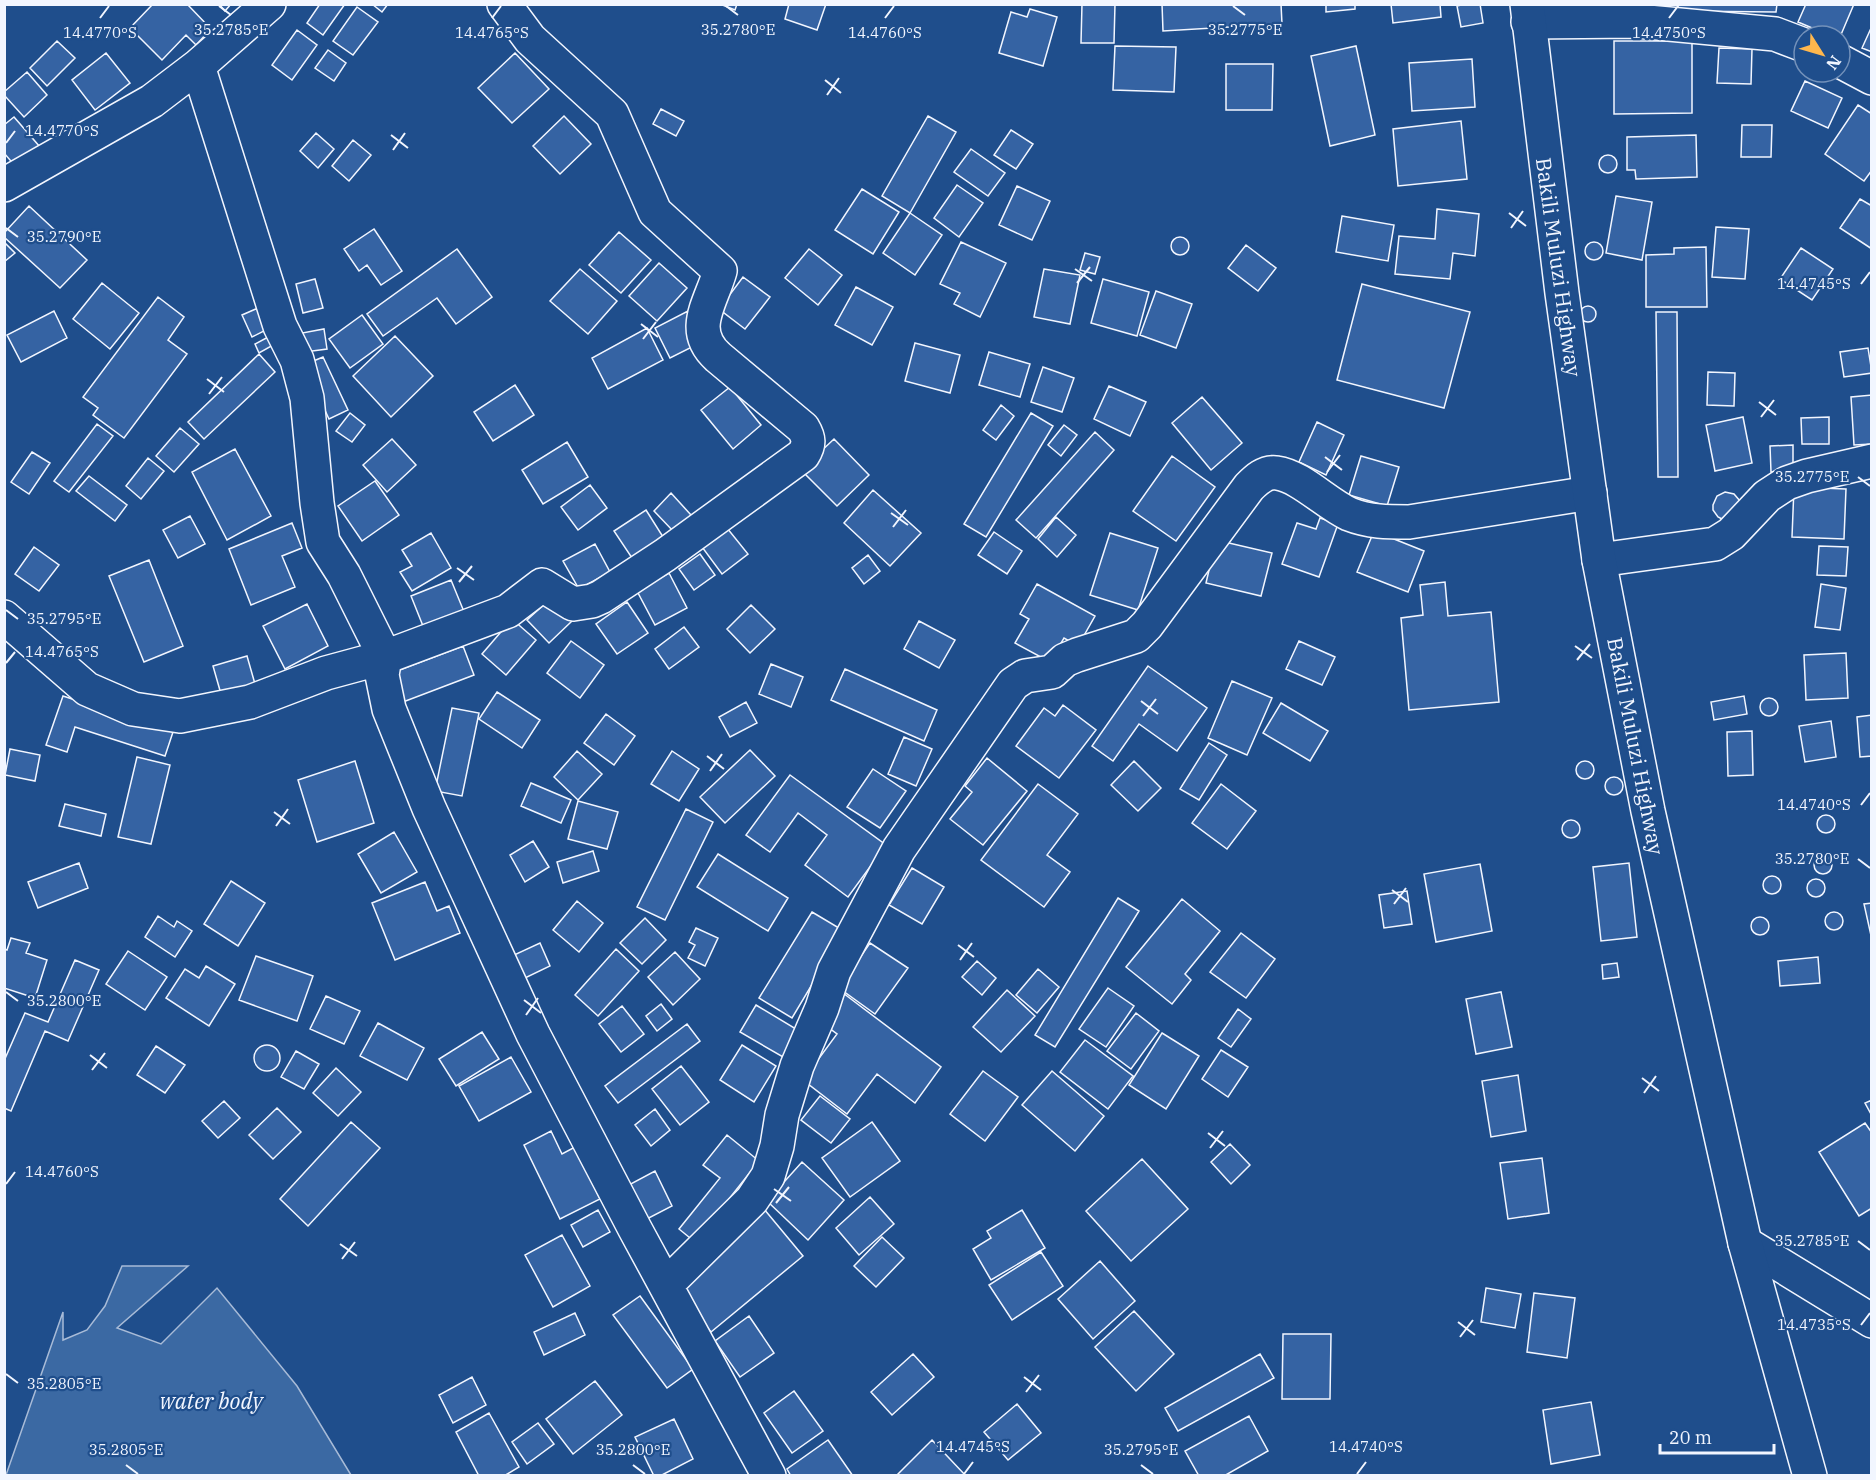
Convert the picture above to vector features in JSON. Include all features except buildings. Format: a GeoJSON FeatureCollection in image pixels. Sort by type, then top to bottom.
{"type":"FeatureCollection","features":[{"type":"Feature","properties":{"kind":"main road"},"geometry":{"type":"LineString","coordinates":[[6,183],[152,100],[198,66],[269,4]]}},
{"type":"Feature","properties":{"kind":"main road"},"geometry":{"type":"LineString","coordinates":[[4,617],[87,689],[133,709],[180,716],[250,702],[326,673],[385,657],[508,611],[542,585],[573,604],[592,601],[708,526],[802,455],[808,447],[808,437],[803,428],[708,349],[703,339],[704,315],[720,272],[655,212],[612,114],[530,39],[504,4]]}},
{"type":"Feature","properties":{"kind":"main road"},"geometry":{"type":"LineString","coordinates":[[1527,13],[1775,34],[1792,40]]}},
{"type":"Feature","properties":{"kind":"main road","name":"Bakili Muluzi Highway"},"geometry":{"type":"LineString","coordinates":[[1527,13],[1562,293],[1599,560],[1648,811],[1744,1244],[1810,1476]]}},
{"type":"Feature","properties":{"kind":"main road"},"geometry":{"type":"LineString","coordinates":[[198,66],[280,326],[297,360],[307,398],[323,542],[345,574],[385,657],[382,675],[389,710],[429,808],[533,1034],[769,1476]]}},
{"type":"Feature","properties":{"kind":"main road"},"geometry":{"type":"LineString","coordinates":[[1852,67],[1872,78]]}},
{"type":"Feature","properties":{"kind":"main road"},"geometry":{"type":"LineString","coordinates":[[1599,560],[1715,544],[1731,534],[1767,496],[1787,483],[1872,461]]}},
{"type":"Feature","properties":{"kind":"main road"},"geometry":{"type":"LineString","coordinates":[[666,1285],[752,1200],[768,1176],[777,1146],[782,1115],[797,1066],[822,1008],[834,971],[899,849],[1013,684],[1025,676],[1052,672],[1065,660],[1077,654],[1136,636],[1147,625],[1249,487],[1260,476],[1275,472],[1291,478],[1349,513],[1371,520],[1390,522],[1409,522],[1590,493]]}},
{"type":"Feature","properties":{"kind":"main road"},"geometry":{"type":"LineString","coordinates":[[1744,1244],[1872,1321]]}},
{"type":"Feature","properties":{"kind":"water","name":"water body"},"geometry":{"type":"Polygon","coordinates":[[[122,1266],[188,1266],[117,1328],[161,1344],[217,1288],[297,1386],[351,1475],[6,1475],[63,1312],[63,1340],[87,1330],[105,1306],[122,1266]]]}}]}
